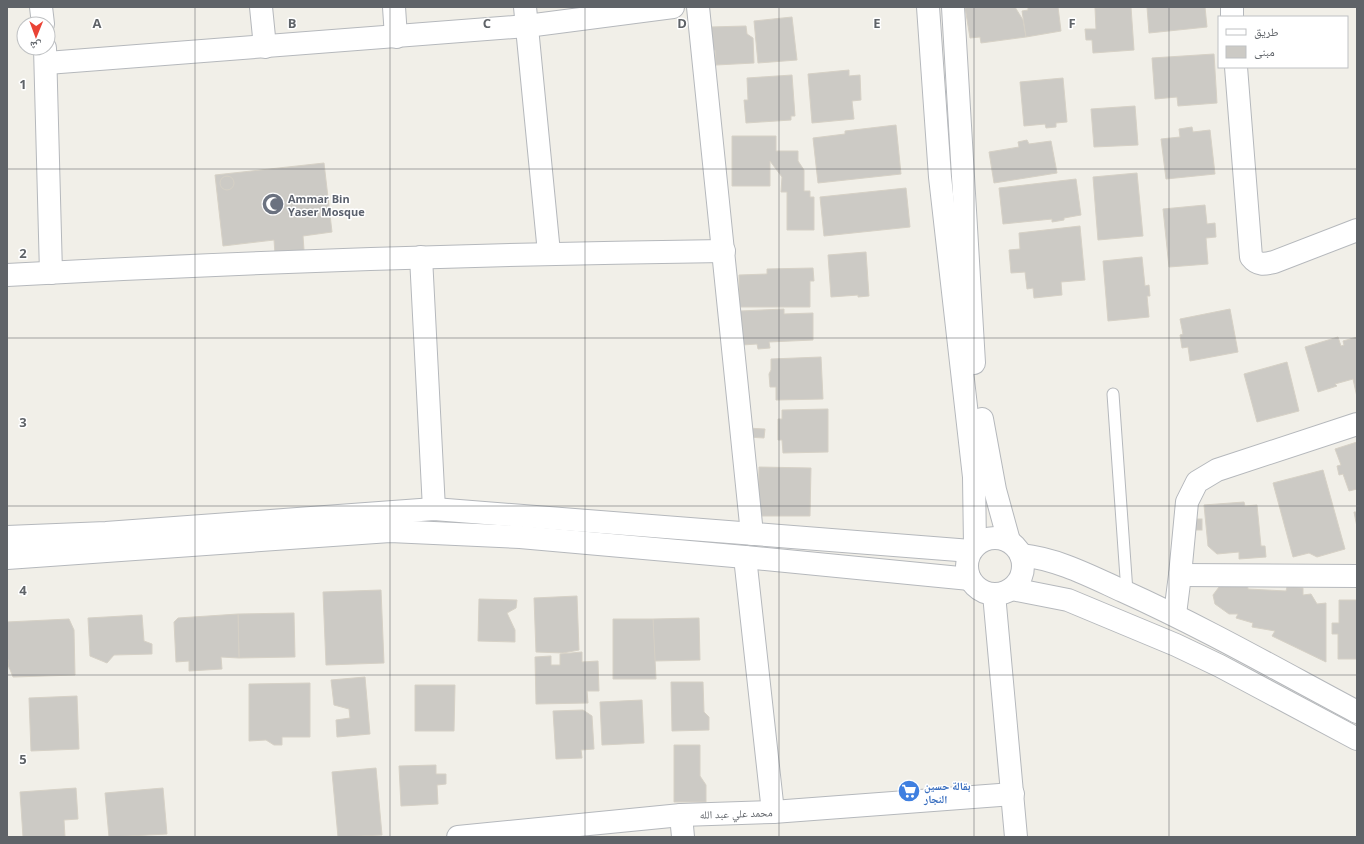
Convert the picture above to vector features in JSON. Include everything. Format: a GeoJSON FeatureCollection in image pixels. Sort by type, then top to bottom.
{"type":"FeatureCollection","features":[{"type":"Feature","properties":{"kind":"street"},"geometry":{"type":"LineString","coordinates":[[260,7],[265,47]]}},
{"type":"Feature","properties":{"kind":"street"},"geometry":{"type":"LineString","coordinates":[[394,7],[396,37]]}},
{"type":"Feature","properties":{"kind":"street"},"geometry":{"type":"LineString","coordinates":[[56,56],[265,47],[396,37],[526,17],[673,7]]}},
{"type":"Feature","properties":{"kind":"street"},"geometry":{"type":"LineString","coordinates":[[698,7],[752,534]]}},
{"type":"Feature","properties":{"kind":"street"},"geometry":{"type":"LineString","coordinates":[[928,7],[940,176],[974,477],[973,548]]}},
{"type":"Feature","properties":{"kind":"street"},"geometry":{"type":"LineString","coordinates":[[953,7],[974,360],[984,435],[995,490],[1015,548],[1023,564],[1022,573],[1018,582],[1003,591]]}},
{"type":"Feature","properties":{"kind":"street"},"geometry":{"type":"LineString","coordinates":[[526,17],[549,253]]}},
{"type":"Feature","properties":{"kind":"street"},"geometry":{"type":"LineString","coordinates":[[46,56],[51,273]]}},
{"type":"Feature","properties":{"kind":"street"},"geometry":{"type":"LineString","coordinates":[[1236,68],[1251,258],[1255,262],[1261,264],[1274,262],[1357,230]]}},
{"type":"Feature","properties":{"kind":"street"},"geometry":{"type":"LineString","coordinates":[[7,275],[421,257],[549,253],[724,251]]}},
{"type":"Feature","properties":{"kind":"street"},"geometry":{"type":"LineString","coordinates":[[421,257],[434,509]]}},
{"type":"Feature","properties":{"kind":"street"},"geometry":{"type":"LineString","coordinates":[[1174,614],[1180,575],[1187,502],[1197,482],[1217,470],[1357,424]]}},
{"type":"Feature","properties":{"kind":"street"},"geometry":{"type":"LineString","coordinates":[[7,537],[106,533],[434,509],[752,534],[973,548]]}},
{"type":"Feature","properties":{"kind":"street"},"geometry":{"type":"LineString","coordinates":[[7,558],[390,532],[520,537],[970,579]]}},
{"type":"Feature","properties":{"kind":"street"},"geometry":{"type":"LineString","coordinates":[[1357,712],[1174,614],[1061,563],[1015,548],[1000,538],[982,540],[973,548],[967,560],[967,570],[970,579],[976,587],[1068,600],[1176,645],[1220,666],[1357,739]]}},
{"type":"Feature","properties":{"kind":"street"},"geometry":{"type":"LineString","coordinates":[[745,557],[773,812]]}},
{"type":"Feature","properties":{"kind":"street"},"geometry":{"type":"LineString","coordinates":[[1180,575],[1357,576]]}},
{"type":"Feature","properties":{"kind":"street"},"geometry":{"type":"LineString","coordinates":[[1003,591],[1016,837]]}},
{"type":"Feature","properties":{"kind":"street","name":"محمد علي عبد الله"},"geometry":{"type":"LineString","coordinates":[[458,837],[681,815],[773,812],[1013,794]]}},
{"type":"Feature","properties":{"kind":"street"},"geometry":{"type":"LineString","coordinates":[[681,815],[683,837]]}},
{"type":"Feature","properties":{"kind":"lane"},"geometry":{"type":"LineString","coordinates":[[1113,394],[1127,592]]}},
{"type":"Feature","properties":{"kind":"building"},"geometry":{"type":"Polygon","coordinates":[[[965,7],[1015,7],[1023,20],[1026,37],[981,43],[980,37],[970,38],[965,7]]]}},
{"type":"Feature","properties":{"kind":"building"},"geometry":{"type":"Polygon","coordinates":[[[1028,7],[1058,7],[1061,31],[1026,37],[1022,11],[1028,10],[1028,7]]]}},
{"type":"Feature","properties":{"kind":"building"},"geometry":{"type":"Polygon","coordinates":[[[1131,7],[1134,50],[1093,53],[1092,40],[1086,40],[1085,29],[1096,29],[1095,8],[1131,7]]]}},
{"type":"Feature","properties":{"kind":"building"},"geometry":{"type":"Polygon","coordinates":[[[1147,7],[1205,7],[1207,27],[1149,33],[1147,7]]]}},
{"type":"Feature","properties":{"kind":"building"},"geometry":{"type":"Polygon","coordinates":[[[792,17],[797,60],[758,63],[754,21],[792,17]]]}},
{"type":"Feature","properties":{"kind":"building"},"geometry":{"type":"Polygon","coordinates":[[[746,26],[747,34],[753,38],[754,63],[716,65],[715,50],[712,50],[710,27],[746,26]]]}},
{"type":"Feature","properties":{"kind":"building"},"geometry":{"type":"Polygon","coordinates":[[[1214,54],[1217,103],[1178,106],[1177,97],[1155,99],[1152,58],[1214,54]]]}},
{"type":"Feature","properties":{"kind":"building"},"geometry":{"type":"Polygon","coordinates":[[[849,70],[849,76],[860,75],[861,100],[852,101],[854,119],[812,123],[808,74],[849,70]]]}},
{"type":"Feature","properties":{"kind":"building"},"geometry":{"type":"Polygon","coordinates":[[[792,75],[795,116],[791,116],[791,120],[746,123],[744,100],[748,100],[747,78],[792,75]]]}},
{"type":"Feature","properties":{"kind":"building"},"geometry":{"type":"Polygon","coordinates":[[[1063,78],[1067,122],[1056,123],[1056,127],[1046,128],[1045,124],[1024,126],[1020,82],[1063,78]]]}},
{"type":"Feature","properties":{"kind":"building"},"geometry":{"type":"Polygon","coordinates":[[[1135,106],[1138,145],[1094,147],[1091,109],[1135,106]]]}},
{"type":"Feature","properties":{"kind":"building"},"geometry":{"type":"Polygon","coordinates":[[[896,125],[901,174],[818,183],[813,138],[845,134],[845,131],[896,125]]]}},
{"type":"Feature","properties":{"kind":"building"},"geometry":{"type":"Polygon","coordinates":[[[1192,127],[1193,132],[1210,130],[1215,174],[1166,179],[1161,139],[1180,137],[1179,129],[1192,127]]]}},
{"type":"Feature","properties":{"kind":"building"},"geometry":{"type":"Polygon","coordinates":[[[732,136],[776,136],[776,151],[798,151],[798,161],[804,170],[804,191],[810,191],[810,197],[814,197],[814,230],[787,230],[787,192],[781,192],[782,177],[770,161],[770,186],[732,186],[732,136]]]}},
{"type":"Feature","properties":{"kind":"building"},"geometry":{"type":"Polygon","coordinates":[[[1027,140],[1029,144],[1051,141],[1057,173],[994,183],[989,152],[1019,147],[1018,142],[1027,140]]]}},
{"type":"Feature","properties":{"kind":"building","name":"Ammar Bin Yaser Mosque"},"geometry":{"type":"Polygon","coordinates":[[[324,163],[332,232],[303,236],[304,250],[275,254],[274,240],[223,246],[215,175],[324,163]]]}},
{"type":"Feature","properties":{"kind":"building"},"geometry":{"type":"Polygon","coordinates":[[[1137,173],[1143,236],[1098,240],[1093,177],[1137,173]]]}},
{"type":"Feature","properties":{"kind":"building"},"geometry":{"type":"Polygon","coordinates":[[[224,176],[230,176],[234,180],[234,186],[230,190],[224,190],[220,186],[220,180],[224,176]]]}},
{"type":"Feature","properties":{"kind":"building"},"geometry":{"type":"Polygon","coordinates":[[[1076,179],[1081,215],[1052,222],[1052,219],[1003,224],[999,188],[1076,179]]]}},
{"type":"Feature","properties":{"kind":"building"},"geometry":{"type":"Polygon","coordinates":[[[906,188],[910,227],[824,236],[820,197],[906,188]]]}},
{"type":"Feature","properties":{"kind":"building"},"geometry":{"type":"Polygon","coordinates":[[[1205,205],[1207,224],[1215,223],[1216,237],[1206,238],[1208,264],[1169,267],[1163,209],[1205,205]]]}},
{"type":"Feature","properties":{"kind":"building"},"geometry":{"type":"Polygon","coordinates":[[[1080,226],[1085,280],[1061,282],[1062,295],[1034,298],[1033,288],[1027,289],[1025,272],[1011,273],[1009,250],[1020,249],[1019,233],[1080,226]]]}},
{"type":"Feature","properties":{"kind":"building"},"geometry":{"type":"Polygon","coordinates":[[[866,252],[869,296],[858,297],[858,295],[831,297],[828,255],[866,252]]]}},
{"type":"Feature","properties":{"kind":"building"},"geometry":{"type":"Polygon","coordinates":[[[1142,257],[1145,286],[1149,285],[1150,296],[1147,296],[1149,317],[1108,321],[1103,261],[1142,257]]]}},
{"type":"Feature","properties":{"kind":"building"},"geometry":{"type":"Polygon","coordinates":[[[813,268],[814,281],[810,281],[810,307],[739,307],[739,275],[767,274],[767,269],[813,268]]]}},
{"type":"Feature","properties":{"kind":"building"},"geometry":{"type":"Polygon","coordinates":[[[784,309],[784,314],[813,313],[813,340],[769,342],[770,348],[758,349],[757,344],[742,345],[740,311],[784,309]]]}},
{"type":"Feature","properties":{"kind":"building"},"geometry":{"type":"Polygon","coordinates":[[[1230,309],[1238,352],[1190,361],[1188,347],[1182,348],[1180,335],[1183,334],[1180,319],[1230,309]]]}},
{"type":"Feature","properties":{"kind":"building"},"geometry":{"type":"Polygon","coordinates":[[[1338,337],[1341,346],[1344,345],[1343,341],[1357,337],[1357,397],[1353,379],[1335,384],[1337,386],[1318,392],[1305,347],[1338,337]]]}},
{"type":"Feature","properties":{"kind":"building"},"geometry":{"type":"Polygon","coordinates":[[[821,357],[823,399],[776,400],[776,387],[770,387],[769,374],[771,370],[771,359],[821,357]]]}},
{"type":"Feature","properties":{"kind":"building"},"geometry":{"type":"Polygon","coordinates":[[[1287,362],[1299,411],[1257,422],[1244,374],[1287,362]]]}},
{"type":"Feature","properties":{"kind":"building"},"geometry":{"type":"Polygon","coordinates":[[[828,409],[828,452],[783,453],[782,440],[778,440],[778,419],[782,419],[782,410],[828,409]]]}},
{"type":"Feature","properties":{"kind":"building"},"geometry":{"type":"Polygon","coordinates":[[[747,428],[765,429],[764,438],[747,437],[747,428]]]}},
{"type":"Feature","properties":{"kind":"building"},"geometry":{"type":"Polygon","coordinates":[[[1357,442],[1357,489],[1349,491],[1343,474],[1339,475],[1337,466],[1341,465],[1335,449],[1357,442]]]}},
{"type":"Feature","properties":{"kind":"building"},"geometry":{"type":"Polygon","coordinates":[[[759,467],[811,468],[810,516],[758,516],[759,467]]]}},
{"type":"Feature","properties":{"kind":"building"},"geometry":{"type":"Polygon","coordinates":[[[1323,470],[1345,549],[1317,557],[1309,553],[1293,557],[1273,483],[1323,470]]]}},
{"type":"Feature","properties":{"kind":"building"},"geometry":{"type":"Polygon","coordinates":[[[1244,502],[1245,506],[1257,505],[1261,546],[1265,546],[1266,557],[1239,559],[1239,552],[1217,554],[1208,546],[1204,505],[1244,502]]]}},
{"type":"Feature","properties":{"kind":"building"},"geometry":{"type":"Polygon","coordinates":[[[1354,512],[1357,512],[1357,527],[1354,512]]]}},
{"type":"Feature","properties":{"kind":"building"},"geometry":{"type":"Polygon","coordinates":[[[1188,519],[1202,519],[1202,530],[1188,530],[1188,519]]]}},
{"type":"Feature","properties":{"kind":"building"},"geometry":{"type":"Polygon","coordinates":[[[1247,581],[1248,589],[1286,591],[1287,587],[1303,588],[1303,595],[1311,594],[1317,604],[1326,603],[1326,662],[1272,636],[1275,631],[1252,627],[1253,623],[1236,618],[1238,614],[1229,614],[1215,604],[1213,595],[1222,583],[1247,581]]]}},
{"type":"Feature","properties":{"kind":"building"},"geometry":{"type":"Polygon","coordinates":[[[381,590],[384,663],[326,665],[323,592],[381,590]]]}},
{"type":"Feature","properties":{"kind":"building"},"geometry":{"type":"Polygon","coordinates":[[[577,596],[579,650],[563,653],[536,652],[534,598],[577,596]]]}},
{"type":"Feature","properties":{"kind":"building"},"geometry":{"type":"Polygon","coordinates":[[[479,599],[517,600],[516,608],[507,613],[515,630],[515,642],[478,641],[479,599]]]}},
{"type":"Feature","properties":{"kind":"building"},"geometry":{"type":"Polygon","coordinates":[[[1339,600],[1357,600],[1357,659],[1338,659],[1338,634],[1332,634],[1332,623],[1339,623],[1339,600]]]}},
{"type":"Feature","properties":{"kind":"building"},"geometry":{"type":"Polygon","coordinates":[[[294,613],[295,657],[239,658],[238,614],[294,613]]]}},
{"type":"Feature","properties":{"kind":"building"},"geometry":{"type":"Polygon","coordinates":[[[238,614],[239,658],[221,657],[222,669],[189,671],[189,661],[176,662],[174,622],[178,618],[238,614]]]}},
{"type":"Feature","properties":{"kind":"building"},"geometry":{"type":"Polygon","coordinates":[[[142,615],[144,641],[152,644],[152,654],[114,655],[107,663],[90,656],[88,618],[142,615]]]}},
{"type":"Feature","properties":{"kind":"building"},"geometry":{"type":"Polygon","coordinates":[[[699,618],[700,660],[654,661],[653,619],[699,618]]]}},
{"type":"Feature","properties":{"kind":"building"},"geometry":{"type":"Polygon","coordinates":[[[69,619],[74,630],[75,675],[13,677],[7,662],[7,622],[69,619]]]}},
{"type":"Feature","properties":{"kind":"building"},"geometry":{"type":"Polygon","coordinates":[[[613,619],[653,619],[656,679],[613,679],[613,619]]]}},
{"type":"Feature","properties":{"kind":"building"},"geometry":{"type":"Polygon","coordinates":[[[582,652],[582,662],[598,661],[599,691],[587,691],[588,703],[536,704],[535,657],[551,656],[551,665],[560,665],[560,654],[582,652]]]}},
{"type":"Feature","properties":{"kind":"building"},"geometry":{"type":"Polygon","coordinates":[[[7,658],[9,661],[7,673],[7,658]]]}},
{"type":"Feature","properties":{"kind":"building"},"geometry":{"type":"Polygon","coordinates":[[[365,677],[370,734],[337,737],[336,720],[350,718],[349,709],[334,705],[331,680],[365,677]]]}},
{"type":"Feature","properties":{"kind":"building"},"geometry":{"type":"Polygon","coordinates":[[[671,682],[703,682],[704,712],[709,717],[709,730],[672,731],[671,682]]]}},
{"type":"Feature","properties":{"kind":"building"},"geometry":{"type":"Polygon","coordinates":[[[310,683],[310,737],[282,737],[282,745],[274,745],[266,740],[249,741],[249,684],[310,683]]]}},
{"type":"Feature","properties":{"kind":"building"},"geometry":{"type":"Polygon","coordinates":[[[415,685],[455,685],[454,731],[415,731],[415,685]]]}},
{"type":"Feature","properties":{"kind":"building"},"geometry":{"type":"Polygon","coordinates":[[[77,696],[79,749],[31,751],[29,698],[77,696]]]}},
{"type":"Feature","properties":{"kind":"building"},"geometry":{"type":"Polygon","coordinates":[[[642,700],[644,743],[602,745],[600,702],[642,700]]]}},
{"type":"Feature","properties":{"kind":"building"},"geometry":{"type":"Polygon","coordinates":[[[583,710],[592,716],[594,749],[581,750],[582,758],[556,759],[553,711],[583,710]]]}},
{"type":"Feature","properties":{"kind":"building"},"geometry":{"type":"Polygon","coordinates":[[[674,745],[700,745],[700,776],[706,785],[706,802],[674,802],[674,745]]]}},
{"type":"Feature","properties":{"kind":"building"},"geometry":{"type":"Polygon","coordinates":[[[436,765],[436,774],[446,774],[446,784],[437,785],[438,804],[401,806],[399,766],[436,765]]]}},
{"type":"Feature","properties":{"kind":"building"},"geometry":{"type":"Polygon","coordinates":[[[376,768],[382,835],[338,837],[332,772],[376,768]]]}},
{"type":"Feature","properties":{"kind":"building"},"geometry":{"type":"Polygon","coordinates":[[[76,788],[78,819],[64,820],[65,837],[23,837],[20,792],[76,788]]]}},
{"type":"Feature","properties":{"kind":"building"},"geometry":{"type":"Polygon","coordinates":[[[163,788],[167,834],[109,837],[105,793],[163,788]]]}},
{"type":"Feature","properties":{"kind":"place","name":"Ammar Bin Yaser Mosque"},"geometry":{"type":"Point","coordinates":[273,204]}},
{"type":"Feature","properties":{"kind":"place","name":"بقالة حسين النجار"},"geometry":{"type":"Point","coordinates":[909,791]}}]}
